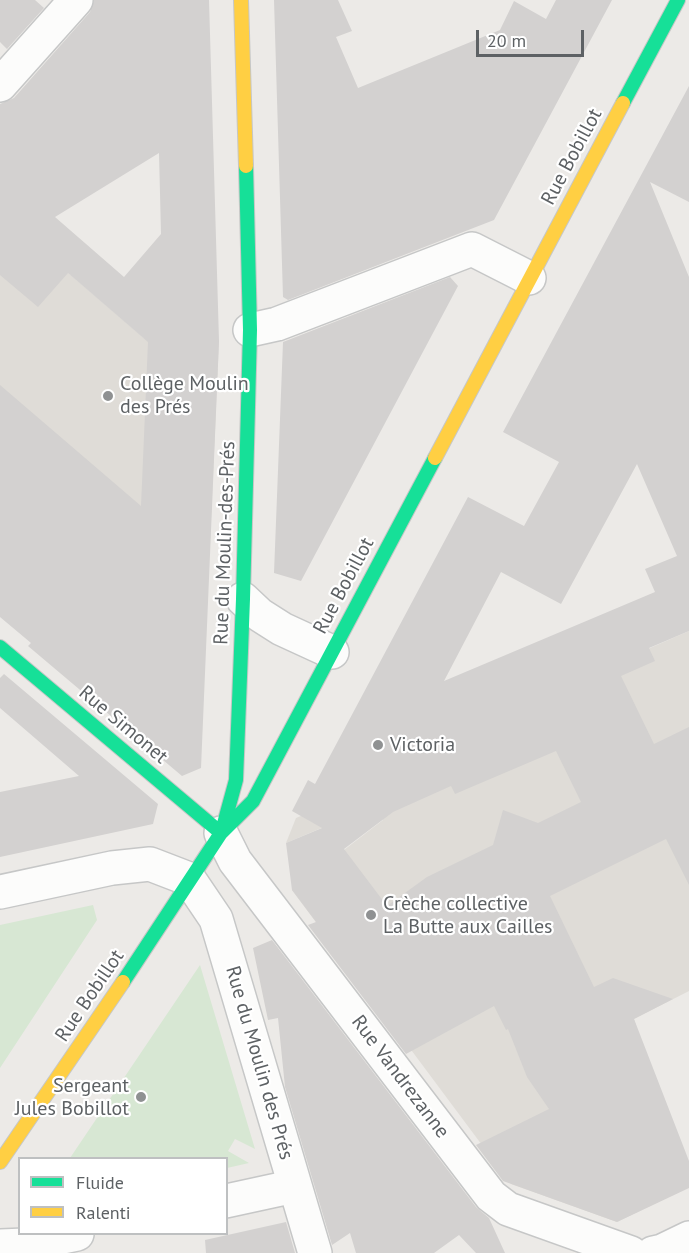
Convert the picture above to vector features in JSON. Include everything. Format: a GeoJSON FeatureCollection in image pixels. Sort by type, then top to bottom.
{"type":"FeatureCollection","features":[{"type":"Feature","properties":{"kind":"street"},"geometry":{"type":"LineString","coordinates":[[0,85],[76,0]]}},
{"type":"Feature","properties":{"kind":"street","name":"Rue du Moulin-des-Prés"},"geometry":{"type":"LineString","coordinates":[[221,833],[236,780],[250,330],[242,0]]}},
{"type":"Feature","properties":{"kind":"street","name":"Rue Bobillot"},"geometry":{"type":"LineString","coordinates":[[0,1162],[157,932],[189,879],[221,833],[253,801],[678,0]]}},
{"type":"Feature","properties":{"kind":"street"},"geometry":{"type":"LineString","coordinates":[[250,330],[277,324],[472,249],[529,278]]}},
{"type":"Feature","properties":{"kind":"street"},"geometry":{"type":"LineString","coordinates":[[243,599],[260,615],[282,629],[332,652]]}},
{"type":"Feature","properties":{"kind":"street","name":"Rue Simonet"},"geometry":{"type":"LineString","coordinates":[[0,647],[221,833]]}},
{"type":"Feature","properties":{"kind":"street","name":"Rue Vandrezanne"},"geometry":{"type":"LineString","coordinates":[[221,833],[235,861],[491,1196],[508,1209],[631,1253]]}},
{"type":"Feature","properties":{"kind":"street"},"geometry":{"type":"LineString","coordinates":[[0,892],[112,868],[150,864],[189,879]]}},
{"type":"Feature","properties":{"kind":"street","name":"Rue du Moulin des Prés"},"geometry":{"type":"LineString","coordinates":[[189,879],[216,919],[315,1253]]}},
{"type":"Feature","properties":{"kind":"street"},"geometry":{"type":"LineString","coordinates":[[228,1201],[295,1186]]}},
{"type":"Feature","properties":{"kind":"street"},"geometry":{"type":"LineString","coordinates":[[0,1246],[25,1245],[68,1235]]}},
{"type":"Feature","properties":{"kind":"street"},"geometry":{"type":"LineString","coordinates":[[653,1253],[689,1238]]}},
{"type":"Feature","properties":{"kind":"shaded area","name":"Collège Moulin des Prés"},"geometry":{"type":"Polygon","coordinates":[[[0,214],[144,338],[219,341],[210,544],[0,451],[0,214]]]}},
{"type":"Feature","properties":{"kind":"shaded area"},"geometry":{"type":"Polygon","coordinates":[[[689,631],[689,991],[634,1019],[689,1187],[617,1222],[511,1184],[292,890],[383,820],[376,805],[286,843],[296,818],[327,805],[586,676],[689,631]]]}},
{"type":"Feature","properties":{"kind":"green space"},"geometry":{"type":"Polygon","coordinates":[[[93,905],[97,920],[0,1068],[0,925],[93,905]]]}},
{"type":"Feature","properties":{"kind":"green space"},"geometry":{"type":"Polygon","coordinates":[[[200,965],[255,1149],[235,1139],[228,1151],[249,1163],[228,1168],[228,1157],[71,1157],[200,965]]]}},
{"type":"Feature","properties":{"kind":"building"},"geometry":{"type":"Polygon","coordinates":[[[0,0],[35,0],[44,8],[7,49],[0,42],[0,0]]]}},
{"type":"Feature","properties":{"kind":"building"},"geometry":{"type":"Polygon","coordinates":[[[94,0],[209,0],[219,341],[201,768],[182,776],[28,646],[31,643],[0,617],[0,385],[141,506],[148,342],[68,273],[38,307],[0,275],[0,104],[14,98],[90,12],[94,0]],[[159,153],[55,217],[124,277],[161,234],[159,153]]]}},
{"type":"Feature","properties":{"kind":"building"},"geometry":{"type":"Polygon","coordinates":[[[274,0],[338,0],[352,31],[336,37],[358,88],[500,30],[514,1],[546,19],[556,0],[612,0],[494,220],[288,300],[283,297],[274,0]]]}},
{"type":"Feature","properties":{"kind":"building"},"geometry":{"type":"Polygon","coordinates":[[[689,86],[689,202],[650,182],[689,277],[689,631],[649,648],[655,661],[621,676],[654,744],[689,727],[689,885],[666,839],[550,896],[594,987],[613,978],[673,999],[634,1019],[689,1161],[689,1188],[617,1222],[503,1181],[476,1145],[549,1109],[527,1077],[508,1029],[506,1030],[494,1006],[406,1054],[308,925],[316,922],[292,890],[286,843],[322,828],[292,811],[308,780],[315,784],[468,497],[524,526],[559,462],[503,432],[689,86]],[[637,464],[561,604],[501,572],[444,681],[655,592],[645,569],[677,556],[637,464]],[[556,751],[455,794],[451,786],[393,812],[344,849],[387,906],[427,877],[493,845],[503,810],[538,823],[581,802],[556,751]]]}},
{"type":"Feature","properties":{"kind":"building"},"geometry":{"type":"Polygon","coordinates":[[[450,277],[458,286],[301,581],[274,573],[283,342],[450,277]]]}},
{"type":"Feature","properties":{"kind":"building"},"geometry":{"type":"Polygon","coordinates":[[[4,674],[158,804],[153,824],[0,857],[0,792],[79,776],[0,708],[0,678],[4,674]]]}},
{"type":"Feature","properties":{"kind":"building"},"geometry":{"type":"Polygon","coordinates":[[[272,940],[476,1207],[489,1218],[505,1253],[476,1253],[459,1235],[434,1253],[356,1253],[350,1233],[332,1245],[285,1087],[278,1018],[268,1020],[253,948],[272,940]]]}},
{"type":"Feature","properties":{"kind":"building"},"geometry":{"type":"Polygon","coordinates":[[[286,1222],[295,1253],[206,1253],[205,1240],[286,1222]]]}},
{"type":"Feature","properties":{"kind":"traffic: fast"},"geometry":{"type":"LineString","coordinates":[[623,103],[678,0]]}},
{"type":"Feature","properties":{"kind":"traffic: fast"},"geometry":{"type":"LineString","coordinates":[[222,831],[236,780],[243,599],[250,330],[246,166]]}},
{"type":"Feature","properties":{"kind":"traffic: fast"},"geometry":{"type":"LineString","coordinates":[[123,982],[221,833],[253,801],[435,458]]}},
{"type":"Feature","properties":{"kind":"traffic: fast"},"geometry":{"type":"LineString","coordinates":[[0,647],[221,833]]}},
{"type":"Feature","properties":{"kind":"traffic: slow"},"geometry":{"type":"LineString","coordinates":[[241,0],[246,166]]}},
{"type":"Feature","properties":{"kind":"traffic: slow"},"geometry":{"type":"LineString","coordinates":[[435,458],[623,103]]}},
{"type":"Feature","properties":{"kind":"traffic: slow"},"geometry":{"type":"LineString","coordinates":[[0,1162],[123,982]]}},
{"type":"Feature","properties":{"kind":"place","name":"Collège Moulin des Prés"},"geometry":{"type":"Point","coordinates":[108,396]}},
{"type":"Feature","properties":{"kind":"place","name":"Victoria"},"geometry":{"type":"Point","coordinates":[378,745]}},
{"type":"Feature","properties":{"kind":"place","name":"Crèche collective La Butte aux Cailles"},"geometry":{"type":"Point","coordinates":[371,915]}},
{"type":"Feature","properties":{"kind":"place","name":"Sergeant Jules Bobillot"},"geometry":{"type":"Point","coordinates":[141,1097]}}]}
